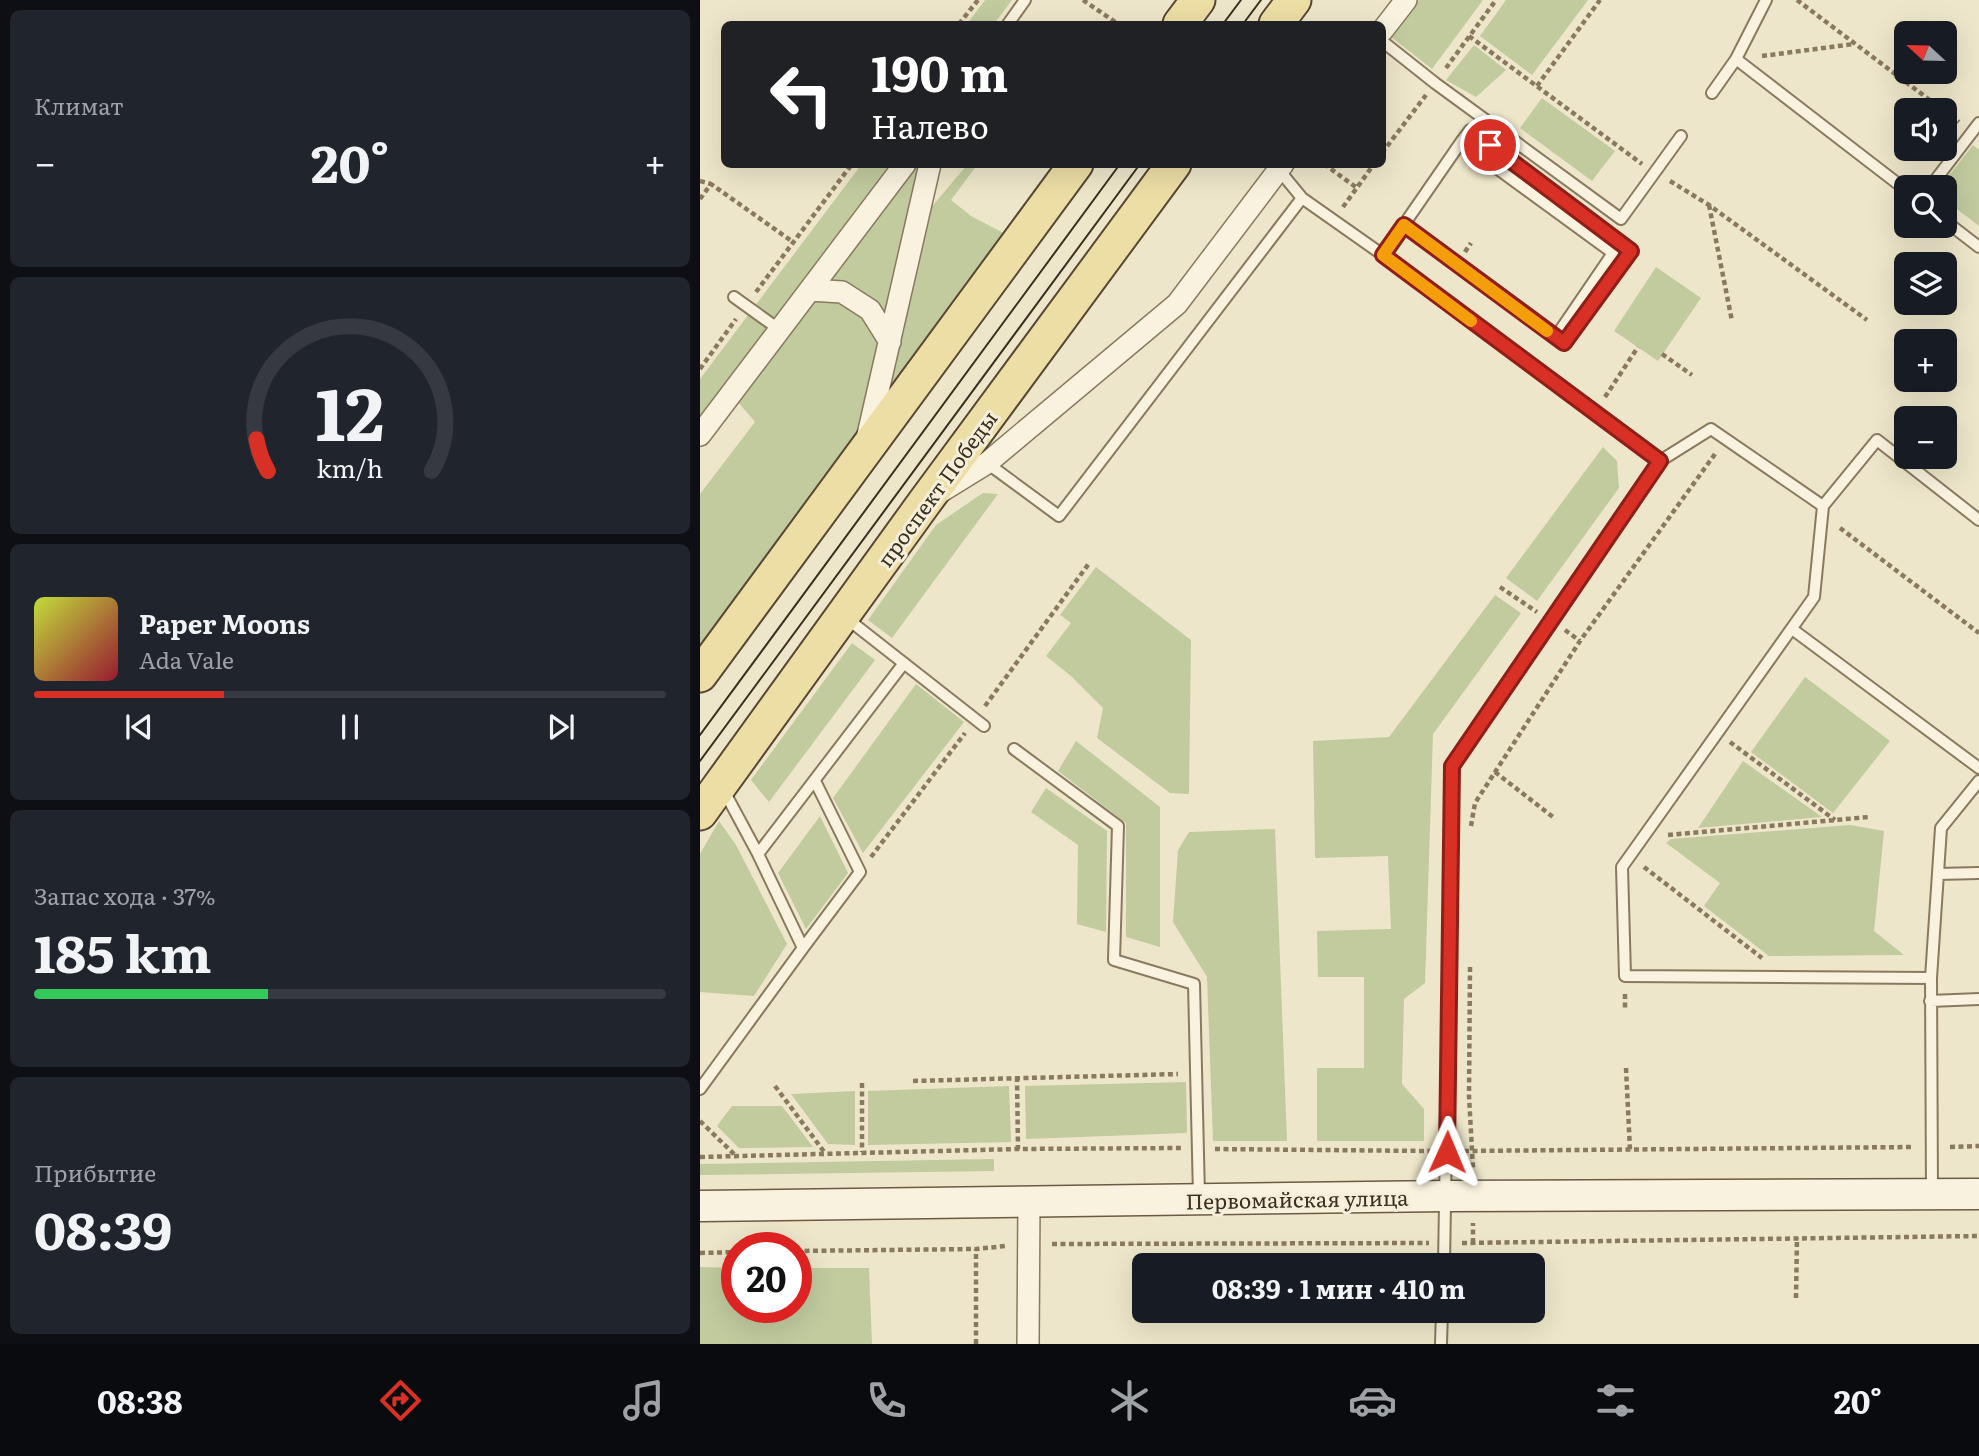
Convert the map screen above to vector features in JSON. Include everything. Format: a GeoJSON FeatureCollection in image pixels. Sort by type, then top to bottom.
{"type":"FeatureCollection","features":[{"type":"Feature","properties":{"kind":"main road"},"geometry":{"type":"LineString","coordinates":[[1182,21],[1198,0]]}},
{"type":"Feature","properties":{"kind":"main road"},"geometry":{"type":"LineString","coordinates":[[1278,21],[1294,0]]}},
{"type":"Feature","properties":{"kind":"main road"},"geometry":{"type":"LineString","coordinates":[[700,674],[1073,168]]}},
{"type":"Feature","properties":{"kind":"main road","name":"проспект Победы"},"geometry":{"type":"LineString","coordinates":[[700,813],[1171,168]]}},
{"type":"Feature","properties":{"kind":"street"},"geometry":{"type":"LineString","coordinates":[[1386,26],[1405,0]]}},
{"type":"Feature","properties":{"kind":"street"},"geometry":{"type":"LineString","coordinates":[[700,435],[902,168]]}},
{"type":"Feature","properties":{"kind":"street"},"geometry":{"type":"LineString","coordinates":[[864,452],[929,168]]}},
{"type":"Feature","properties":{"kind":"street"},"geometry":{"type":"LineString","coordinates":[[924,503],[987,463],[1177,304],[1280,168]]}},
{"type":"Feature","properties":{"kind":"street"},"geometry":{"type":"LineString","coordinates":[[810,290],[842,292],[870,310],[890,342]]}},
{"type":"Feature","properties":{"kind":"street","name":"Первомайская улица"},"geometry":{"type":"LineString","coordinates":[[700,1206],[1446,1196],[1979,1194]]}},
{"type":"Feature","properties":{"kind":"street"},"geometry":{"type":"LineString","coordinates":[[1028,1344],[1029,1201]]}},
{"type":"Feature","properties":{"kind":"lane"},"geometry":{"type":"LineString","coordinates":[[1010,21],[1026,0]]}},
{"type":"Feature","properties":{"kind":"lane"},"geometry":{"type":"LineString","coordinates":[[1712,93],[1736,59],[1766,0]]}},
{"type":"Feature","properties":{"kind":"lane"},"geometry":{"type":"LineString","coordinates":[[1386,44],[1621,219],[1681,136]]}},
{"type":"Feature","properties":{"kind":"lane"},"geometry":{"type":"LineString","coordinates":[[1736,59],[1894,181]]}},
{"type":"Feature","properties":{"kind":"lane"},"geometry":{"type":"LineString","coordinates":[[1939,175],[1979,123]]}},
{"type":"Feature","properties":{"kind":"lane"},"geometry":{"type":"LineString","coordinates":[[1383,255],[1461,142],[1470,131],[1631,251],[1564,343],[1404,225]]}},
{"type":"Feature","properties":{"kind":"lane"},"geometry":{"type":"LineString","coordinates":[[1461,142],[1614,253],[1555,338]]}},
{"type":"Feature","properties":{"kind":"lane"},"geometry":{"type":"LineString","coordinates":[[1282,168],[1302,198],[1660,461]]}},
{"type":"Feature","properties":{"kind":"lane"},"geometry":{"type":"LineString","coordinates":[[987,463],[1059,516],[1302,198]]}},
{"type":"Feature","properties":{"kind":"lane"},"geometry":{"type":"LineString","coordinates":[[1957,230],[1979,247]]}},
{"type":"Feature","properties":{"kind":"lane"},"geometry":{"type":"LineString","coordinates":[[734,297],[780,330]]}},
{"type":"Feature","properties":{"kind":"lane"},"geometry":{"type":"LineString","coordinates":[[1444,1253],[1452,766],[1660,461],[1711,429],[1823,510]]}},
{"type":"Feature","properties":{"kind":"lane"},"geometry":{"type":"LineString","coordinates":[[1931,978],[1625,976],[1622,867],[1814,597],[1823,510],[1877,440],[1979,520]]}},
{"type":"Feature","properties":{"kind":"lane"},"geometry":{"type":"LineString","coordinates":[[843,615],[985,726]]}},
{"type":"Feature","properties":{"kind":"lane"},"geometry":{"type":"LineString","coordinates":[[1792,629],[1979,768]]}},
{"type":"Feature","properties":{"kind":"lane"},"geometry":{"type":"LineString","coordinates":[[758,855],[904,663]]}},
{"type":"Feature","properties":{"kind":"lane"},"geometry":{"type":"LineString","coordinates":[[1014,749],[1118,826],[1114,960],[1194,984],[1199,1199]]}},
{"type":"Feature","properties":{"kind":"lane"},"geometry":{"type":"LineString","coordinates":[[700,1089],[860,872],[815,781]]}},
{"type":"Feature","properties":{"kind":"lane"},"geometry":{"type":"LineString","coordinates":[[1932,1195],[1930,1001],[1941,828],[1979,781]]}},
{"type":"Feature","properties":{"kind":"lane"},"geometry":{"type":"LineString","coordinates":[[720,783],[803,948]]}},
{"type":"Feature","properties":{"kind":"lane"},"geometry":{"type":"LineString","coordinates":[[1938,874],[1979,873]]}},
{"type":"Feature","properties":{"kind":"lane"},"geometry":{"type":"LineString","coordinates":[[1930,1001],[1979,999]]}},
{"type":"Feature","properties":{"kind":"lane"},"geometry":{"type":"LineString","coordinates":[[1441,1344],[1442,1323]]}},
{"type":"Feature","properties":{"kind":"path"},"geometry":{"type":"LineString","coordinates":[[961,21],[978,0]]}},
{"type":"Feature","properties":{"kind":"path"},"geometry":{"type":"LineString","coordinates":[[1083,0],[1114,21]]}},
{"type":"Feature","properties":{"kind":"path"},"geometry":{"type":"LineString","coordinates":[[1537,86],[1600,0]]}},
{"type":"Feature","properties":{"kind":"path"},"geometry":{"type":"LineString","coordinates":[[1797,0],[1927,98]]}},
{"type":"Feature","properties":{"kind":"path"},"geometry":{"type":"LineString","coordinates":[[1469,36],[1656,173],[1709,205],[1867,320]]}},
{"type":"Feature","properties":{"kind":"path"},"geometry":{"type":"LineString","coordinates":[[1736,59],[1855,44]]}},
{"type":"Feature","properties":{"kind":"path"},"geometry":{"type":"LineString","coordinates":[[700,368],[849,168]]}},
{"type":"Feature","properties":{"kind":"path"},"geometry":{"type":"LineString","coordinates":[[1330,168],[1357,188]]}},
{"type":"Feature","properties":{"kind":"path"},"geometry":{"type":"LineString","coordinates":[[1342,208],[1371,168]]}},
{"type":"Feature","properties":{"kind":"path"},"geometry":{"type":"LineString","coordinates":[[700,181],[711,184],[793,242]]}},
{"type":"Feature","properties":{"kind":"path"},"geometry":{"type":"LineString","coordinates":[[700,199],[711,184]]}},
{"type":"Feature","properties":{"kind":"path"},"geometry":{"type":"LineString","coordinates":[[1709,205],[1732,321]]}},
{"type":"Feature","properties":{"kind":"path"},"geometry":{"type":"LineString","coordinates":[[1605,397],[1638,347]]}},
{"type":"Feature","properties":{"kind":"path"},"geometry":{"type":"LineString","coordinates":[[1662,354],[1692,375]]}},
{"type":"Feature","properties":{"kind":"path"},"geometry":{"type":"LineString","coordinates":[[1471,829],[1475,803],[1580,640],[1726,439]]}},
{"type":"Feature","properties":{"kind":"path"},"geometry":{"type":"LineString","coordinates":[[1823,510],[1979,633]]}},
{"type":"Feature","properties":{"kind":"path"},"geometry":{"type":"LineString","coordinates":[[1718,733],[1836,820]]}},
{"type":"Feature","properties":{"kind":"path"},"geometry":{"type":"LineString","coordinates":[[1495,772],[1553,817]]}},
{"type":"Feature","properties":{"kind":"path"},"geometry":{"type":"LineString","coordinates":[[1643,838],[1869,817]]}},
{"type":"Feature","properties":{"kind":"path"},"geometry":{"type":"LineString","coordinates":[[1630,855],[1786,977]]}},
{"type":"Feature","properties":{"kind":"path"},"geometry":{"type":"LineString","coordinates":[[1470,963],[1469,1096],[1474,1151]]}},
{"type":"Feature","properties":{"kind":"path"},"geometry":{"type":"LineString","coordinates":[[1626,1068],[1630,1150]]}},
{"type":"Feature","properties":{"kind":"path"},"geometry":{"type":"LineString","coordinates":[[913,1081],[1195,1073]]}},
{"type":"Feature","properties":{"kind":"path"},"geometry":{"type":"LineString","coordinates":[[1017,1077],[1018,1149]]}},
{"type":"Feature","properties":{"kind":"path"},"geometry":{"type":"LineString","coordinates":[[862,1083],[862,1152]]}},
{"type":"Feature","properties":{"kind":"path"},"geometry":{"type":"LineString","coordinates":[[775,1086],[825,1153]]}},
{"type":"Feature","properties":{"kind":"path"},"geometry":{"type":"LineString","coordinates":[[700,1121],[736,1156]]}},
{"type":"Feature","properties":{"kind":"path"},"geometry":{"type":"LineString","coordinates":[[700,1157],[1018,1149],[1197,1148],[1447,1152],[1979,1146]]}},
{"type":"Feature","properties":{"kind":"path"},"geometry":{"type":"LineString","coordinates":[[812,1251],[976,1249],[1029,1244],[1444,1243],[1979,1236]]}},
{"type":"Feature","properties":{"kind":"path"},"geometry":{"type":"LineString","coordinates":[[1796,1298],[1797,1238]]}},
{"type":"Feature","properties":{"kind":"path"},"geometry":{"type":"LineString","coordinates":[[975,1344],[976,1249]]}},
{"type":"Feature","properties":{"kind":"path"},"geometry":{"type":"LineString","coordinates":[[700,1253],[721,1252]]}},
{"type":"Feature","properties":{"kind":"green space"},"geometry":{"type":"Polygon","coordinates":[[[985,0],[1012,0],[996,21],[969,21],[985,0]]]}},
{"type":"Feature","properties":{"kind":"green space"},"geometry":{"type":"Polygon","coordinates":[[[1418,0],[1483,0],[1432,69],[1391,37],[1418,0]]]}},
{"type":"Feature","properties":{"kind":"green space"},"geometry":{"type":"Polygon","coordinates":[[[1506,0],[1588,0],[1532,75],[1480,36],[1506,0]]]}},
{"type":"Feature","properties":{"kind":"green space"},"geometry":{"type":"Polygon","coordinates":[[[1474,45],[1506,70],[1476,97],[1446,80],[1474,45]]]}},
{"type":"Feature","properties":{"kind":"green space"},"geometry":{"type":"Polygon","coordinates":[[[1542,98],[1615,151],[1592,181],[1520,128],[1542,98]]]}},
{"type":"Feature","properties":{"kind":"green space"},"geometry":{"type":"Polygon","coordinates":[[[1973,145],[1979,150],[1979,226],[1957,209],[1957,175],[1949,175],[1973,145]]]}},
{"type":"Feature","properties":{"kind":"green space"},"geometry":{"type":"Polygon","coordinates":[[[859,168],[887,168],[700,417],[700,379],[859,168]]]}},
{"type":"Feature","properties":{"kind":"green space"},"geometry":{"type":"Polygon","coordinates":[[[915,168],[922,168],[929,210],[964,168],[975,168],[951,200],[971,216],[1011,237],[700,656],[700,494],[755,422],[738,402],[915,168]]]}},
{"type":"Feature","properties":{"kind":"green space"},"geometry":{"type":"Polygon","coordinates":[[[1656,267],[1701,298],[1658,361],[1614,331],[1656,267]]]}},
{"type":"Feature","properties":{"kind":"green space"},"geometry":{"type":"Polygon","coordinates":[[[1603,447],[1617,461],[1619,488],[1537,601],[1506,578],[1603,447]]]}},
{"type":"Feature","properties":{"kind":"green space"},"geometry":{"type":"Polygon","coordinates":[[[983,493],[998,494],[892,638],[868,620],[936,525],[983,493]]]}},
{"type":"Feature","properties":{"kind":"green space"},"geometry":{"type":"Polygon","coordinates":[[[1096,567],[1191,640],[1189,794],[1170,793],[1097,738],[1103,708],[1046,656],[1071,623],[1060,615],[1096,567]]]}},
{"type":"Feature","properties":{"kind":"green space"},"geometry":{"type":"Polygon","coordinates":[[[1495,595],[1521,613],[1433,734],[1425,983],[1404,999],[1402,1084],[1424,1109],[1424,1141],[1317,1141],[1317,1068],[1364,1068],[1364,977],[1318,977],[1317,931],[1391,929],[1388,856],[1315,858],[1313,741],[1389,737],[1495,595]]]}},
{"type":"Feature","properties":{"kind":"green space"},"geometry":{"type":"Polygon","coordinates":[[[852,643],[875,660],[769,802],[751,780],[852,643]]]}},
{"type":"Feature","properties":{"kind":"green space"},"geometry":{"type":"Polygon","coordinates":[[[1805,677],[1890,741],[1833,813],[1751,752],[1805,677]]]}},
{"type":"Feature","properties":{"kind":"green space"},"geometry":{"type":"Polygon","coordinates":[[[916,684],[964,722],[863,853],[833,798],[916,684]]]}},
{"type":"Feature","properties":{"kind":"green space"},"geometry":{"type":"Polygon","coordinates":[[[1076,741],[1160,807],[1160,947],[1126,937],[1126,823],[1058,771],[1076,741]]]}},
{"type":"Feature","properties":{"kind":"green space"},"geometry":{"type":"Polygon","coordinates":[[[1743,761],[1822,817],[1698,828],[1743,761]]]}},
{"type":"Feature","properties":{"kind":"green space"},"geometry":{"type":"Polygon","coordinates":[[[1046,788],[1107,831],[1106,932],[1077,924],[1078,845],[1031,812],[1046,788]]]}},
{"type":"Feature","properties":{"kind":"green space"},"geometry":{"type":"Polygon","coordinates":[[[820,816],[848,873],[806,929],[778,873],[820,816]]]}},
{"type":"Feature","properties":{"kind":"green space"},"geometry":{"type":"Polygon","coordinates":[[[719,821],[736,845],[787,944],[754,996],[700,992],[700,854],[719,821]]]}},
{"type":"Feature","properties":{"kind":"green space"},"geometry":{"type":"Polygon","coordinates":[[[1850,825],[1884,831],[1874,931],[1904,955],[1769,956],[1704,906],[1720,883],[1666,843],[1671,839],[1850,825]]]}},
{"type":"Feature","properties":{"kind":"green space"},"geometry":{"type":"Polygon","coordinates":[[[1275,829],[1287,1141],[1213,1141],[1207,977],[1173,922],[1178,850],[1189,832],[1275,829]]]}},
{"type":"Feature","properties":{"kind":"green space"},"geometry":{"type":"Polygon","coordinates":[[[1186,1082],[1187,1133],[1026,1139],[1025,1086],[1186,1082]]]}},
{"type":"Feature","properties":{"kind":"green space"},"geometry":{"type":"Polygon","coordinates":[[[1009,1086],[1011,1142],[868,1145],[868,1091],[1009,1086]]]}},
{"type":"Feature","properties":{"kind":"green space"},"geometry":{"type":"Polygon","coordinates":[[[855,1091],[855,1145],[828,1144],[791,1094],[855,1091]]]}},
{"type":"Feature","properties":{"kind":"green space"},"geometry":{"type":"Polygon","coordinates":[[[732,1106],[782,1106],[813,1147],[739,1148],[717,1126],[732,1106]]]}},
{"type":"Feature","properties":{"kind":"green space"},"geometry":{"type":"Polygon","coordinates":[[[994,1159],[994,1171],[700,1175],[700,1164],[994,1159]]]}},
{"type":"Feature","properties":{"kind":"green space"},"geometry":{"type":"Polygon","coordinates":[[[700,1267],[721,1268],[721,1323],[812,1323],[812,1268],[869,1268],[872,1344],[700,1344],[700,1267]]]}},
{"type":"Feature","properties":{"kind":"tram line"},"geometry":{"type":"LineString","coordinates":[[1225,21],[1241,0]]}},
{"type":"Feature","properties":{"kind":"tram line"},"geometry":{"type":"LineString","coordinates":[[1245,21],[1261,0]]}},
{"type":"Feature","properties":{"kind":"tram line"},"geometry":{"type":"LineString","coordinates":[[700,735],[1117,168]]}},
{"type":"Feature","properties":{"kind":"tram line"},"geometry":{"type":"LineString","coordinates":[[700,761],[1137,168]]}},
{"type":"Feature","properties":{"kind":"slow traffic"},"geometry":{"type":"LineString","coordinates":[[1471,321],[1383,255],[1404,225],[1547,331]]}},
{"type":"Feature","properties":{"kind":"route"},"geometry":{"type":"LineString","coordinates":[[1447,1152],[1452,766],[1660,461],[1383,255],[1404,225],[1564,343],[1631,251],[1490,145]]}}]}
